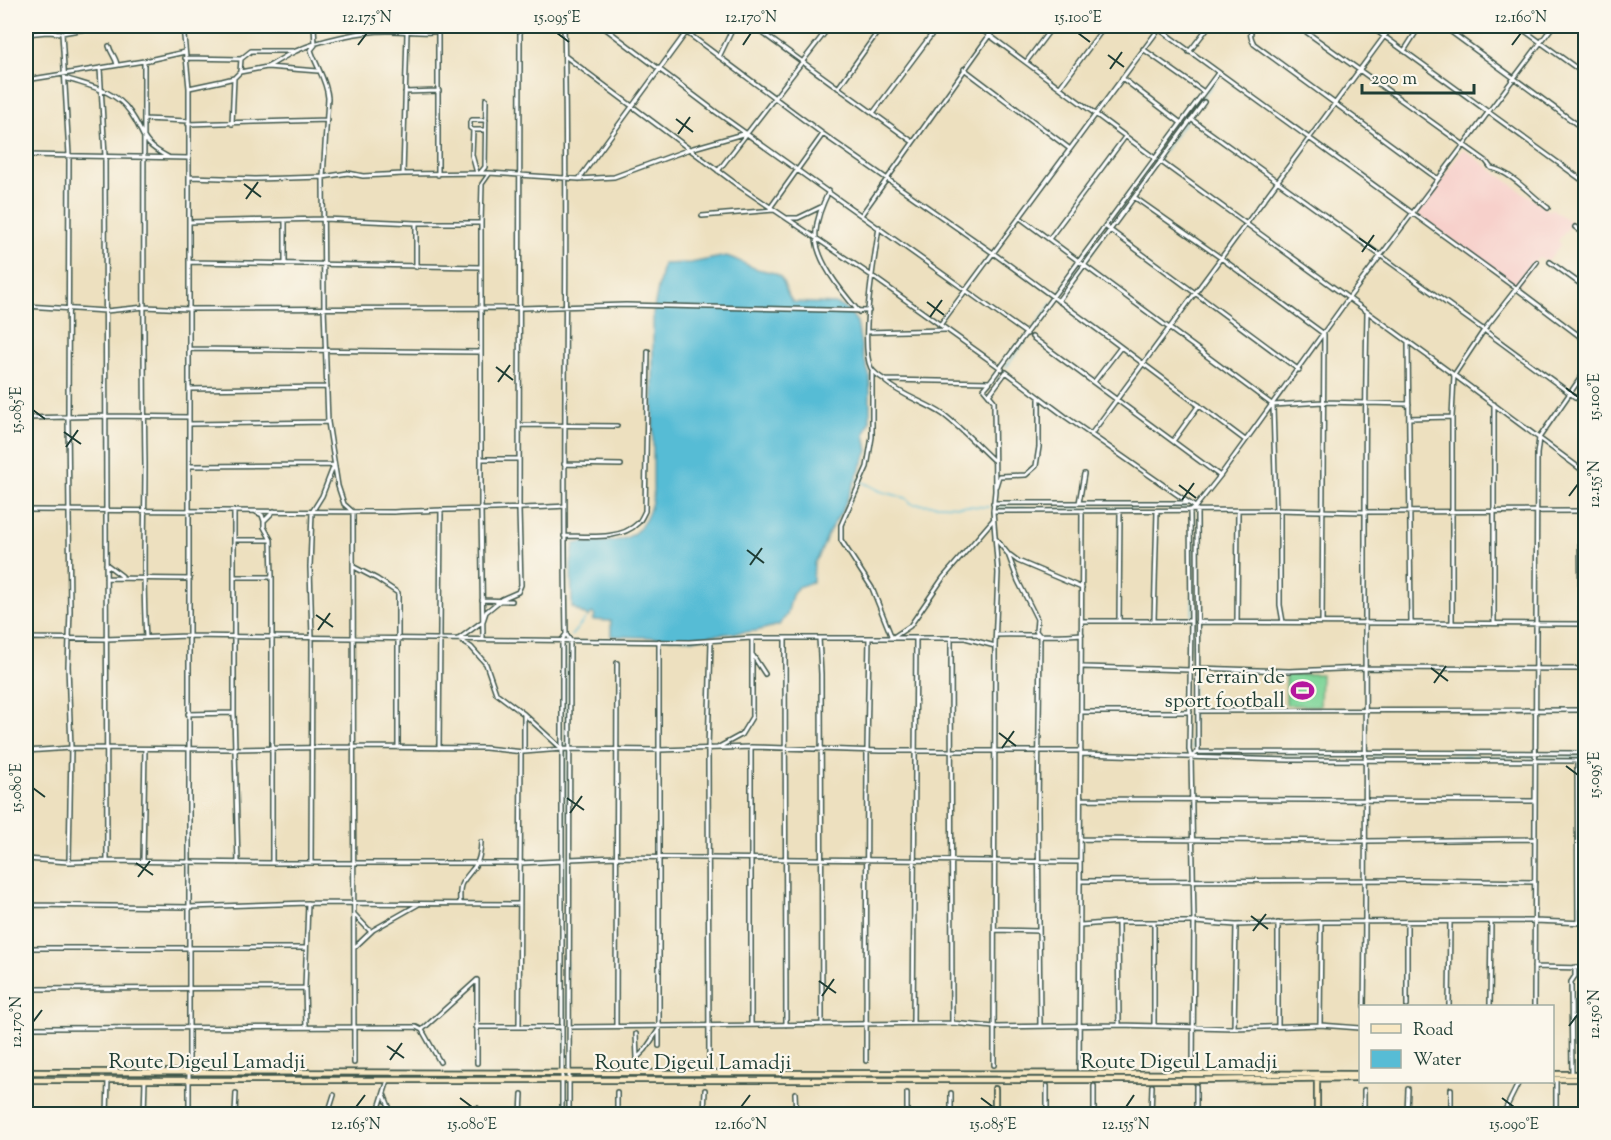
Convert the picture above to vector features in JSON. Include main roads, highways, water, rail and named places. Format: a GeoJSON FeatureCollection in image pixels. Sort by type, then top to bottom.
{"type":"FeatureCollection","features":[{"type":"Feature","properties":{"kind":"main road"},"geometry":{"type":"LineString","coordinates":[[26,1072],[1317,1076],[1359,1074]]}},
{"type":"Feature","properties":{"kind":"main road"},"geometry":{"type":"LineString","coordinates":[[1554,1077],[1586,1074]]}},
{"type":"Feature","properties":{"kind":"main road"},"geometry":{"type":"LineString","coordinates":[[1317,1076],[1317,1114]]}},
{"type":"Feature","properties":{"kind":"main road","name":"Route Digeul Lamadji"},"geometry":{"type":"LineString","coordinates":[[26,1080],[1196,1080],[1317,1076],[1359,1078]]}},
{"type":"Feature","properties":{"kind":"main road"},"geometry":{"type":"LineString","coordinates":[[1554,1077],[1586,1079]]}},
{"type":"Feature","properties":{"kind":"main road"},"geometry":{"type":"LineString","coordinates":[[995,1089],[995,1114]]}},
{"type":"Feature","properties":{"kind":"water"},"geometry":{"type":"Polygon","coordinates":[[[726,256],[778,275],[793,302],[835,304],[843,307],[852,315],[857,322],[862,352],[870,377],[870,421],[865,434],[868,451],[842,511],[814,563],[813,582],[798,587],[792,595],[787,615],[779,625],[756,631],[712,635],[696,639],[611,636],[611,621],[593,620],[595,616],[592,613],[588,617],[572,607],[571,564],[574,544],[622,539],[636,532],[646,519],[653,495],[653,313],[663,264],[691,263],[726,256]]]}},
{"type":"Feature","properties":{"kind":"waterway"},"geometry":{"type":"LineString","coordinates":[[1135,190],[1217,78]]}},
{"type":"Feature","properties":{"kind":"waterway"},"geometry":{"type":"LineString","coordinates":[[1110,225],[1125,205]]}},
{"type":"Feature","properties":{"kind":"waterway"},"geometry":{"type":"LineString","coordinates":[[1085,259],[1100,239]]}},
{"type":"Feature","properties":{"kind":"waterway"},"geometry":{"type":"LineString","coordinates":[[1059,294],[1078,269]]}},
{"type":"Feature","properties":{"kind":"waterway"},"geometry":{"type":"LineString","coordinates":[[1033,330],[1052,303]]}},
{"type":"Feature","properties":{"kind":"waterway"},"geometry":{"type":"LineString","coordinates":[[1006,367],[1026,340]]}},
{"type":"Feature","properties":{"kind":"waterway"},"geometry":{"type":"LineString","coordinates":[[855,478],[880,491],[906,498],[912,504],[989,507]]}},
{"type":"Feature","properties":{"kind":"waterway"},"geometry":{"type":"LineString","coordinates":[[997,507],[1049,509],[1186,507]]}},
{"type":"Feature","properties":{"kind":"waterway"},"geometry":{"type":"LineString","coordinates":[[1192,749],[1193,513]]}},
{"type":"Feature","properties":{"kind":"waterway"},"geometry":{"type":"LineString","coordinates":[[571,636],[585,619]]}},
{"type":"Feature","properties":{"kind":"waterway"},"geometry":{"type":"LineString","coordinates":[[566,646],[566,1063]]}},
{"type":"Feature","properties":{"kind":"waterway"},"geometry":{"type":"LineString","coordinates":[[1199,756],[1362,756]]}},
{"type":"Feature","properties":{"kind":"waterway"},"geometry":{"type":"LineString","coordinates":[[1369,756],[1586,757]]}},
{"type":"Feature","properties":{"kind":"waterway"},"geometry":{"type":"LineString","coordinates":[[565,1114],[566,1090]]}},
{"type":"Feature","properties":{"kind":"place","name":"Terrain de sport football"},"geometry":{"type":"Point","coordinates":[1303,690]}}]}
